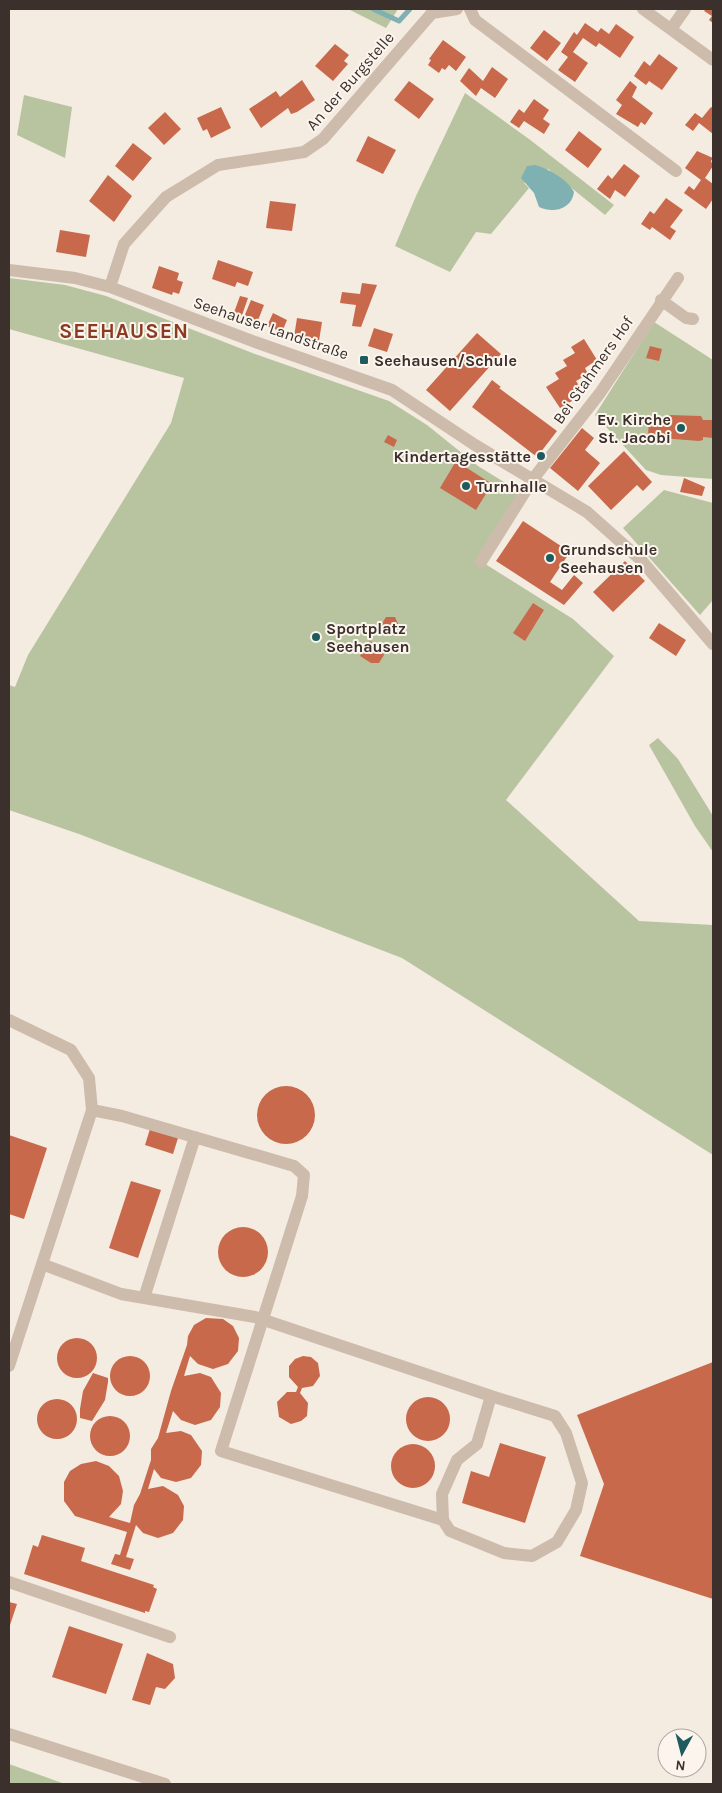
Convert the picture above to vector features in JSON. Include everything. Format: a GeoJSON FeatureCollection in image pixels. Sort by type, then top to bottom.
{"type":"FeatureCollection","features":[{"type":"Feature","properties":{"kind":"street","name":"An der Burgstelle"},"geometry":{"type":"LineString","coordinates":[[110,287],[124,244],[166,197],[218,165],[304,152],[323,139],[432,13],[457,9]]}},
{"type":"Feature","properties":{"kind":"street"},"geometry":{"type":"LineString","coordinates":[[470,9],[474,20],[676,171]]}},
{"type":"Feature","properties":{"kind":"street"},"geometry":{"type":"LineString","coordinates":[[643,9],[713,60]]}},
{"type":"Feature","properties":{"kind":"street"},"geometry":{"type":"LineString","coordinates":[[671,29],[685,9]]}},
{"type":"Feature","properties":{"kind":"street","name":"Seehauser Landstraße"},"geometry":{"type":"LineString","coordinates":[[9,270],[75,278],[110,287],[254,342],[392,390],[475,445],[588,512],[641,560],[666,591],[708,634],[713,644]]}},
{"type":"Feature","properties":{"kind":"street","name":"Bei Stahmers Hof"},"geometry":{"type":"LineString","coordinates":[[481,562],[533,479],[600,393],[661,300],[678,278]]}},
{"type":"Feature","properties":{"kind":"street"},"geometry":{"type":"LineString","coordinates":[[661,300],[686,318],[693,319]]}},
{"type":"Feature","properties":{"kind":"street"},"geometry":{"type":"LineString","coordinates":[[9,1020],[71,1050],[90,1078],[92,1110],[9,1366]]}},
{"type":"Feature","properties":{"kind":"street"},"geometry":{"type":"LineString","coordinates":[[92,1110],[122,1116],[294,1166],[304,1175],[302,1196],[222,1451],[443,1520]]}},
{"type":"Feature","properties":{"kind":"street"},"geometry":{"type":"LineString","coordinates":[[144,1298],[194,1137]]}},
{"type":"Feature","properties":{"kind":"street"},"geometry":{"type":"LineString","coordinates":[[42,1264],[122,1294],[262,1319],[555,1416],[566,1433],[582,1483],[576,1510],[557,1542],[532,1556],[504,1553],[450,1531],[443,1520],[442,1494],[458,1460],[477,1444],[491,1396]]}},
{"type":"Feature","properties":{"kind":"street"},"geometry":{"type":"LineString","coordinates":[[9,1582],[170,1637]]}},
{"type":"Feature","properties":{"kind":"street"},"geometry":{"type":"LineString","coordinates":[[9,1734],[165,1784]]}},
{"type":"Feature","properties":{"kind":"green space"},"geometry":{"type":"Polygon","coordinates":[[[348,9],[398,9],[386,28],[348,9]]]}},
{"type":"Feature","properties":{"kind":"green space"},"geometry":{"type":"Polygon","coordinates":[[[465,93],[529,139],[614,205],[605,215],[548,169],[524,183],[529,188],[491,234],[476,232],[450,272],[395,246],[416,196],[465,93]]]}},
{"type":"Feature","properties":{"kind":"green space"},"geometry":{"type":"Polygon","coordinates":[[[24,95],[72,107],[65,158],[17,135],[24,95]]]}},
{"type":"Feature","properties":{"kind":"green space"},"geometry":{"type":"Polygon","coordinates":[[[9,278],[65,285],[106,296],[255,354],[389,401],[427,425],[478,466],[525,495],[482,562],[573,619],[614,656],[506,800],[639,921],[713,925],[713,1155],[402,958],[79,834],[9,810],[9,685],[15,687],[28,655],[171,423],[184,378],[9,329],[9,278]]]}},
{"type":"Feature","properties":{"kind":"green space"},"geometry":{"type":"Polygon","coordinates":[[[654,322],[713,360],[713,479],[661,475],[646,470],[595,415],[654,322]]]}},
{"type":"Feature","properties":{"kind":"green space"},"geometry":{"type":"Polygon","coordinates":[[[664,490],[713,503],[713,600],[700,615],[623,528],[664,490]]]}},
{"type":"Feature","properties":{"kind":"green space"},"geometry":{"type":"Polygon","coordinates":[[[658,738],[678,759],[713,816],[713,852],[695,826],[649,745],[658,738]]]}},
{"type":"Feature","properties":{"kind":"green space"},"geometry":{"type":"Polygon","coordinates":[[[9,1764],[65,1784],[9,1784],[9,1764]]]}},
{"type":"Feature","properties":{"kind":"water"},"geometry":{"type":"Polygon","coordinates":[[[535,165],[557,175],[571,187],[574,192],[566,206],[556,210],[539,207],[534,193],[521,178],[527,166],[535,165]]]}},
{"type":"Feature","properties":{"kind":"building"},"geometry":{"type":"Polygon","coordinates":[[[706,9],[713,9],[713,23],[709,20],[712,16],[704,11],[706,9]]]}},
{"type":"Feature","properties":{"kind":"building"},"geometry":{"type":"Polygon","coordinates":[[[585,23],[598,32],[601,28],[609,34],[616,24],[634,37],[620,58],[599,43],[596,47],[583,38],[573,52],[588,63],[575,82],[558,70],[568,57],[561,52],[574,32],[577,35],[585,23]]]}},
{"type":"Feature","properties":{"kind":"building"},"geometry":{"type":"Polygon","coordinates":[[[544,30],[561,43],[547,61],[530,48],[544,30]]]}},
{"type":"Feature","properties":{"kind":"building"},"geometry":{"type":"Polygon","coordinates":[[[443,40],[466,57],[456,71],[449,65],[445,70],[442,68],[439,73],[428,65],[431,60],[429,59],[443,40]]]}},
{"type":"Feature","properties":{"kind":"building"},"geometry":{"type":"Polygon","coordinates":[[[335,44],[349,55],[344,61],[348,64],[333,81],[315,66],[335,44]]]}},
{"type":"Feature","properties":{"kind":"building"},"geometry":{"type":"Polygon","coordinates":[[[659,54],[678,68],[662,90],[649,81],[646,85],[634,76],[644,61],[650,66],[659,54]]]}},
{"type":"Feature","properties":{"kind":"building"},"geometry":{"type":"Polygon","coordinates":[[[492,67],[508,79],[495,98],[481,88],[476,96],[460,81],[469,68],[483,81],[492,67]]]}},
{"type":"Feature","properties":{"kind":"building"},"geometry":{"type":"Polygon","coordinates":[[[302,80],[315,100],[291,114],[288,108],[261,128],[249,109],[276,91],[280,97],[302,80]]]}},
{"type":"Feature","properties":{"kind":"building"},"geometry":{"type":"Polygon","coordinates":[[[409,81],[434,99],[419,119],[394,100],[409,81]]]}},
{"type":"Feature","properties":{"kind":"building"},"geometry":{"type":"Polygon","coordinates":[[[630,81],[637,87],[632,97],[653,113],[645,125],[641,122],[638,127],[616,114],[622,105],[616,100],[630,81]]]}},
{"type":"Feature","properties":{"kind":"building"},"geometry":{"type":"Polygon","coordinates":[[[534,99],[549,110],[543,119],[550,124],[544,134],[524,121],[519,128],[510,122],[519,109],[524,113],[534,99]]]}},
{"type":"Feature","properties":{"kind":"building"},"geometry":{"type":"Polygon","coordinates":[[[221,107],[231,128],[211,138],[207,129],[203,131],[197,118],[221,107]]]}},
{"type":"Feature","properties":{"kind":"building"},"geometry":{"type":"Polygon","coordinates":[[[711,107],[713,108],[713,134],[699,123],[693,131],[685,125],[695,113],[702,118],[711,107]]]}},
{"type":"Feature","properties":{"kind":"building"},"geometry":{"type":"Polygon","coordinates":[[[165,112],[181,129],[164,145],[148,128],[165,112]]]}},
{"type":"Feature","properties":{"kind":"building"},"geometry":{"type":"Polygon","coordinates":[[[579,131],[602,149],[588,168],[565,150],[579,131]]]}},
{"type":"Feature","properties":{"kind":"building"},"geometry":{"type":"Polygon","coordinates":[[[368,136],[396,150],[383,174],[356,161],[368,136]]]}},
{"type":"Feature","properties":{"kind":"building"},"geometry":{"type":"Polygon","coordinates":[[[133,143],[152,158],[133,181],[115,166],[133,143]]]}},
{"type":"Feature","properties":{"kind":"building"},"geometry":{"type":"Polygon","coordinates":[[[697,151],[713,158],[711,161],[713,166],[705,178],[713,184],[713,199],[706,209],[684,193],[689,186],[694,190],[701,180],[685,168],[697,151]]]}},
{"type":"Feature","properties":{"kind":"building"},"geometry":{"type":"Polygon","coordinates":[[[624,164],[640,176],[625,197],[615,190],[610,199],[597,189],[608,175],[612,179],[624,164]]]}},
{"type":"Feature","properties":{"kind":"building"},"geometry":{"type":"Polygon","coordinates":[[[108,175],[132,196],[114,222],[89,201],[108,175]]]}},
{"type":"Feature","properties":{"kind":"building"},"geometry":{"type":"Polygon","coordinates":[[[666,198],[683,210],[670,227],[676,231],[670,240],[652,227],[650,230],[641,224],[650,211],[654,214],[666,198]]]}},
{"type":"Feature","properties":{"kind":"building"},"geometry":{"type":"Polygon","coordinates":[[[270,201],[296,204],[292,231],[266,228],[270,201]]]}},
{"type":"Feature","properties":{"kind":"building"},"geometry":{"type":"Polygon","coordinates":[[[60,230],[90,235],[86,257],[56,252],[60,230]]]}},
{"type":"Feature","properties":{"kind":"building"},"geometry":{"type":"Polygon","coordinates":[[[218,260],[253,272],[248,286],[237,282],[235,287],[212,279],[218,260]]]}},
{"type":"Feature","properties":{"kind":"building"},"geometry":{"type":"Polygon","coordinates":[[[159,266],[179,273],[177,280],[183,282],[179,294],[173,292],[172,295],[152,288],[159,266]]]}},
{"type":"Feature","properties":{"kind":"building"},"geometry":{"type":"Polygon","coordinates":[[[362,283],[377,285],[361,327],[352,326],[356,305],[340,303],[342,292],[360,294],[362,283]]]}},
{"type":"Feature","properties":{"kind":"building"},"geometry":{"type":"Polygon","coordinates":[[[240,296],[248,298],[240,321],[232,318],[240,296]]]}},
{"type":"Feature","properties":{"kind":"building"},"geometry":{"type":"Polygon","coordinates":[[[251,300],[264,305],[255,328],[242,322],[251,300]]]}},
{"type":"Feature","properties":{"kind":"building"},"geometry":{"type":"Polygon","coordinates":[[[273,313],[287,320],[282,332],[267,326],[273,313]]]}},
{"type":"Feature","properties":{"kind":"building"},"geometry":{"type":"Polygon","coordinates":[[[297,318],[322,322],[319,341],[294,337],[297,318]]]}},
{"type":"Feature","properties":{"kind":"building"},"geometry":{"type":"Polygon","coordinates":[[[374,328],[393,334],[387,352],[368,346],[374,328]]]}},
{"type":"Feature","properties":{"kind":"building"},"geometry":{"type":"Polygon","coordinates":[[[477,333],[501,354],[450,411],[426,390],[477,333]]]}},
{"type":"Feature","properties":{"kind":"building"},"geometry":{"type":"Polygon","coordinates":[[[584,339],[597,360],[585,368],[588,374],[576,381],[580,387],[569,395],[572,401],[560,408],[546,387],[559,379],[555,373],[567,366],[563,360],[575,353],[571,347],[584,339]]]}},
{"type":"Feature","properties":{"kind":"building"},"geometry":{"type":"Polygon","coordinates":[[[650,346],[662,349],[659,361],[646,358],[650,346]]]}},
{"type":"Feature","properties":{"kind":"building"},"geometry":{"type":"Polygon","coordinates":[[[492,380],[501,387],[499,388],[557,431],[537,457],[472,407],[492,380]]]}},
{"type":"Feature","properties":{"kind":"building","name":"Ev. Kirche St. Jacobi"},"geometry":{"type":"Polygon","coordinates":[[[669,415],[701,416],[703,420],[713,420],[713,438],[703,437],[703,440],[699,441],[648,437],[649,417],[669,418],[669,415]]]}},
{"type":"Feature","properties":{"kind":"building"},"geometry":{"type":"Polygon","coordinates":[[[582,428],[594,438],[585,450],[600,463],[578,491],[550,468],[582,428]]]}},
{"type":"Feature","properties":{"kind":"building"},"geometry":{"type":"Polygon","coordinates":[[[388,435],[397,440],[394,447],[384,442],[388,435]]]}},
{"type":"Feature","properties":{"kind":"building"},"geometry":{"type":"Polygon","coordinates":[[[624,451],[652,482],[643,491],[637,485],[611,510],[588,486],[624,451]]]}},
{"type":"Feature","properties":{"kind":"building","name":"Turnhalle"},"geometry":{"type":"Polygon","coordinates":[[[456,461],[492,484],[476,510],[440,488],[456,461]]]}},
{"type":"Feature","properties":{"kind":"building"},"geometry":{"type":"Polygon","coordinates":[[[684,478],[705,487],[702,496],[680,492],[684,478]]]}},
{"type":"Feature","properties":{"kind":"building"},"geometry":{"type":"Polygon","coordinates":[[[523,521],[570,552],[550,582],[562,590],[574,575],[583,583],[564,605],[496,561],[523,521]]]}},
{"type":"Feature","properties":{"kind":"building"},"geometry":{"type":"Polygon","coordinates":[[[625,561],[645,581],[613,612],[593,592],[625,561]]]}},
{"type":"Feature","properties":{"kind":"building"},"geometry":{"type":"Polygon","coordinates":[[[533,603],[544,610],[525,641],[513,633],[533,603]]]}},
{"type":"Feature","properties":{"kind":"building"},"geometry":{"type":"Polygon","coordinates":[[[386,617],[395,617],[399,626],[395,634],[385,633],[381,625],[386,617]]]}},
{"type":"Feature","properties":{"kind":"building"},"geometry":{"type":"Polygon","coordinates":[[[659,623],[686,640],[676,656],[649,638],[659,623]]]}},
{"type":"Feature","properties":{"kind":"building"},"geometry":{"type":"Polygon","coordinates":[[[370,641],[381,648],[384,655],[379,663],[371,663],[360,656],[370,641]]]}},
{"type":"Feature","properties":{"kind":"building"},"geometry":{"type":"Polygon","coordinates":[[[280,1086],[292,1086],[307,1094],[315,1109],[315,1121],[307,1136],[292,1144],[280,1144],[265,1136],[257,1121],[257,1109],[265,1094],[280,1086]]]}},
{"type":"Feature","properties":{"kind":"building"},"geometry":{"type":"Polygon","coordinates":[[[150,1129],[178,1138],[173,1154],[145,1145],[150,1129]]]}},
{"type":"Feature","properties":{"kind":"building"},"geometry":{"type":"Polygon","coordinates":[[[9,1135],[47,1148],[24,1219],[9,1214],[9,1135]]]}},
{"type":"Feature","properties":{"kind":"building"},"geometry":{"type":"Polygon","coordinates":[[[131,1181],[161,1190],[138,1258],[109,1248],[131,1181]]]}},
{"type":"Feature","properties":{"kind":"building"},"geometry":{"type":"Polygon","coordinates":[[[243,1227],[253,1229],[261,1234],[266,1242],[268,1252],[266,1262],[261,1270],[253,1275],[243,1277],[233,1275],[225,1270],[220,1262],[218,1252],[220,1242],[225,1234],[233,1229],[243,1227]]]}},
{"type":"Feature","properties":{"kind":"building"},"geometry":{"type":"Polygon","coordinates":[[[206,1318],[223,1319],[233,1326],[239,1338],[238,1351],[228,1364],[213,1369],[198,1364],[190,1356],[184,1376],[200,1373],[211,1377],[221,1393],[220,1407],[211,1420],[195,1425],[181,1420],[173,1411],[166,1433],[181,1431],[191,1435],[202,1451],[201,1465],[191,1478],[176,1482],[161,1478],[154,1469],[148,1489],[163,1486],[178,1495],[184,1506],[183,1520],[173,1533],[158,1538],[143,1533],[136,1525],[126,1557],[134,1559],[130,1570],[111,1564],[115,1554],[120,1555],[127,1532],[75,1516],[64,1501],[64,1482],[70,1471],[81,1464],[96,1461],[109,1466],[119,1476],[123,1491],[121,1504],[109,1517],[130,1523],[134,1505],[140,1494],[151,1460],[151,1449],[158,1438],[171,1391],[187,1345],[188,1336],[194,1325],[206,1318]]]}},
{"type":"Feature","properties":{"kind":"building"},"geometry":{"type":"Polygon","coordinates":[[[77,1338],[91,1344],[97,1358],[91,1372],[77,1378],[63,1372],[57,1358],[63,1344],[77,1338]]]}},
{"type":"Feature","properties":{"kind":"building"},"geometry":{"type":"Polygon","coordinates":[[[130,1356],[144,1362],[150,1376],[144,1390],[130,1396],[116,1390],[110,1376],[116,1362],[130,1356]]]}},
{"type":"Feature","properties":{"kind":"building"},"geometry":{"type":"Polygon","coordinates":[[[303,1356],[311,1357],[318,1363],[320,1376],[313,1386],[302,1388],[300,1393],[308,1403],[307,1416],[301,1421],[291,1424],[279,1417],[277,1402],[287,1392],[296,1392],[298,1387],[289,1377],[289,1366],[295,1359],[303,1356]]]}},
{"type":"Feature","properties":{"kind":"building"},"geometry":{"type":"Polygon","coordinates":[[[713,1362],[713,1599],[580,1556],[604,1484],[577,1415],[713,1362]]]}},
{"type":"Feature","properties":{"kind":"building"},"geometry":{"type":"Polygon","coordinates":[[[93,1373],[108,1378],[108,1382],[105,1400],[92,1421],[80,1418],[80,1409],[83,1391],[93,1373]]]}},
{"type":"Feature","properties":{"kind":"building"},"geometry":{"type":"Polygon","coordinates":[[[424,1397],[432,1397],[444,1403],[450,1419],[444,1435],[432,1441],[424,1441],[412,1435],[406,1423],[406,1415],[412,1403],[424,1397]]]}},
{"type":"Feature","properties":{"kind":"building"},"geometry":{"type":"Polygon","coordinates":[[[57,1399],[71,1405],[77,1419],[71,1433],[57,1439],[43,1433],[37,1419],[43,1405],[57,1399]]]}},
{"type":"Feature","properties":{"kind":"building"},"geometry":{"type":"Polygon","coordinates":[[[110,1416],[124,1422],[130,1436],[124,1450],[110,1456],[96,1450],[90,1436],[96,1422],[110,1416]]]}},
{"type":"Feature","properties":{"kind":"building"},"geometry":{"type":"Polygon","coordinates":[[[500,1443],[546,1457],[525,1523],[462,1503],[471,1471],[489,1477],[500,1443]]]}},
{"type":"Feature","properties":{"kind":"building"},"geometry":{"type":"Polygon","coordinates":[[[409,1444],[417,1444],[429,1450],[435,1466],[429,1482],[417,1488],[409,1488],[397,1482],[391,1470],[391,1462],[397,1450],[409,1444]]]}},
{"type":"Feature","properties":{"kind":"building"},"geometry":{"type":"Polygon","coordinates":[[[42,1535],[85,1548],[81,1561],[154,1585],[153,1587],[157,1589],[149,1612],[145,1611],[145,1613],[24,1574],[33,1545],[38,1547],[42,1535]]]}},
{"type":"Feature","properties":{"kind":"building"},"geometry":{"type":"Polygon","coordinates":[[[9,1602],[17,1604],[9,1628],[9,1602]]]}},
{"type":"Feature","properties":{"kind":"building"},"geometry":{"type":"Polygon","coordinates":[[[69,1626],[123,1644],[106,1694],[52,1677],[69,1626]]]}},
{"type":"Feature","properties":{"kind":"building"},"geometry":{"type":"Polygon","coordinates":[[[147,1653],[173,1664],[175,1678],[165,1689],[156,1687],[150,1705],[132,1700],[147,1653]]]}},
{"type":"Feature","properties":{"kind":"waterway"},"geometry":{"type":"LineString","coordinates":[[373,9],[399,21],[410,9]]}},
{"type":"Feature","properties":{"kind":"place","name":"Seehausen/Schule"},"geometry":{"type":"Point","coordinates":[364,360]}},
{"type":"Feature","properties":{"kind":"place","name":"Ev. Kirche St. Jacobi"},"geometry":{"type":"Point","coordinates":[681,428]}},
{"type":"Feature","properties":{"kind":"place","name":"Kindertagesstätte"},"geometry":{"type":"Point","coordinates":[541,456]}},
{"type":"Feature","properties":{"kind":"place","name":"Turnhalle"},"geometry":{"type":"Point","coordinates":[466,486]}},
{"type":"Feature","properties":{"kind":"place","name":"Grundschule Seehausen"},"geometry":{"type":"Point","coordinates":[550,558]}},
{"type":"Feature","properties":{"kind":"place","name":"Sportplatz Seehausen"},"geometry":{"type":"Point","coordinates":[316,637]}},
{"type":"Feature","properties":{"kind":"district","name":"SEEHAUSEN"},"geometry":{"type":"Point","coordinates":[124,331]}}]}
